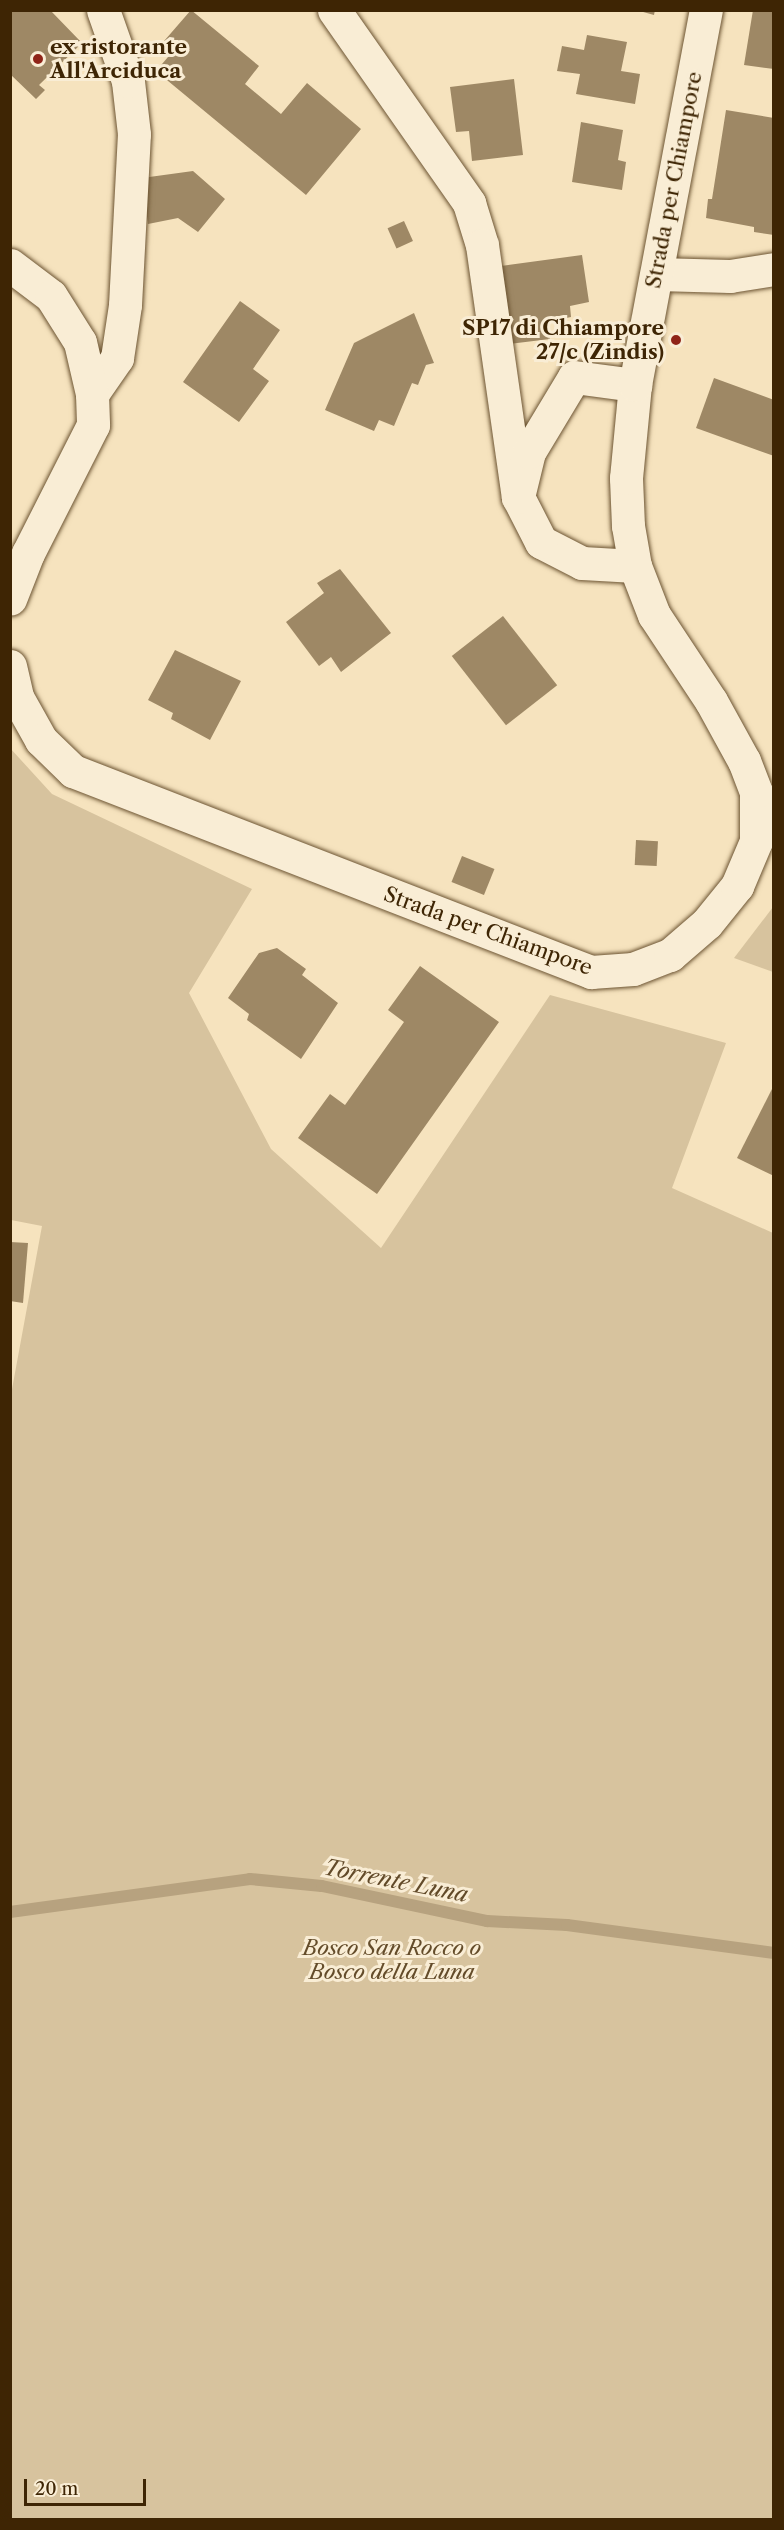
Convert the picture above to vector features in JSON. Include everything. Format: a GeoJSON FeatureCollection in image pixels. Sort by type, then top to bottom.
{"type":"FeatureCollection","features":[{"type":"Feature","properties":{"kind":"street"},"geometry":{"type":"LineString","coordinates":[[92,394],[117,358],[125,305],[134,134],[128,81],[103,10]]}},
{"type":"Feature","properties":{"kind":"street"},"geometry":{"type":"LineString","coordinates":[[334,10],[469,202],[482,245],[518,497],[541,542],[582,563],[635,566]]}},
{"type":"Feature","properties":{"kind":"street","name":"Strada per Chiampore"},"geometry":{"type":"LineString","coordinates":[[10,666],[17,697],[41,740],[73,771],[591,972],[633,969],[670,955],[707,923],[737,886],[756,841],[756,792],[744,760],[654,615],[635,566],[628,526],[626,478],[635,385],[706,10]]}},
{"type":"Feature","properties":{"kind":"street"},"geometry":{"type":"LineString","coordinates":[[10,265],[51,296],[80,342],[92,394],[93,425],[28,553],[10,598]]}},
{"type":"Feature","properties":{"kind":"street"},"geometry":{"type":"LineString","coordinates":[[657,274],[730,276],[774,269]]}},
{"type":"Feature","properties":{"kind":"street"},"geometry":{"type":"LineString","coordinates":[[730,276],[774,292]]}},
{"type":"Feature","properties":{"kind":"street"},"geometry":{"type":"LineString","coordinates":[[518,497],[529,452],[574,377],[635,385]]}},
{"type":"Feature","properties":{"kind":"green space","name":"Bosco San Rocco o Bosco della Luna"},"geometry":{"type":"Polygon","coordinates":[[[10,748],[52,794],[252,889],[189,993],[271,1149],[381,1248],[550,995],[726,1043],[672,1188],[773,1233],[773,2519],[11,2519],[10,1400],[42,1226],[11,1220],[10,748]]]}},
{"type":"Feature","properties":{"kind":"green space"},"geometry":{"type":"Polygon","coordinates":[[[773,907],[773,972],[734,958],[773,907]]]}},
{"type":"Feature","properties":{"kind":"building","name":"ex ristorante All'Arciduca"},"geometry":{"type":"Polygon","coordinates":[[[10,10],[50,10],[82,43],[39,85],[45,90],[36,99],[10,74],[10,10]]]}},
{"type":"Feature","properties":{"kind":"building"},"geometry":{"type":"Polygon","coordinates":[[[191,10],[259,66],[245,84],[281,114],[307,83],[361,129],[306,195],[156,71],[168,57],[158,48],[191,10]]]}},
{"type":"Feature","properties":{"kind":"building"},"geometry":{"type":"Polygon","coordinates":[[[636,10],[655,10],[654,15],[636,10]]]}},
{"type":"Feature","properties":{"kind":"building"},"geometry":{"type":"Polygon","coordinates":[[[753,10],[774,10],[774,69],[744,65],[753,10]]]}},
{"type":"Feature","properties":{"kind":"building"},"geometry":{"type":"Polygon","coordinates":[[[587,35],[627,42],[621,71],[640,74],[635,104],[576,94],[580,74],[557,71],[562,46],[584,50],[587,35]]]}},
{"type":"Feature","properties":{"kind":"building"},"geometry":{"type":"Polygon","coordinates":[[[514,79],[523,155],[472,161],[469,131],[456,132],[450,87],[514,79]]]}},
{"type":"Feature","properties":{"kind":"building"},"geometry":{"type":"Polygon","coordinates":[[[726,110],[774,118],[774,235],[754,232],[754,227],[706,218],[708,199],[712,199],[726,110]]]}},
{"type":"Feature","properties":{"kind":"building"},"geometry":{"type":"Polygon","coordinates":[[[581,122],[623,130],[618,160],[626,162],[622,190],[572,182],[581,122]]]}},
{"type":"Feature","properties":{"kind":"building"},"geometry":{"type":"Polygon","coordinates":[[[193,171],[225,199],[198,232],[178,218],[148,224],[142,178],[193,171]]]}},
{"type":"Feature","properties":{"kind":"building"},"geometry":{"type":"Polygon","coordinates":[[[404,221],[413,241],[397,248],[388,228],[404,221]]]}},
{"type":"Feature","properties":{"kind":"building"},"geometry":{"type":"Polygon","coordinates":[[[582,255],[589,302],[570,306],[571,317],[548,322],[550,339],[509,344],[501,266],[582,255]]]}},
{"type":"Feature","properties":{"kind":"building"},"geometry":{"type":"Polygon","coordinates":[[[240,301],[280,330],[253,369],[269,381],[239,422],[183,382],[240,301]]]}},
{"type":"Feature","properties":{"kind":"building"},"geometry":{"type":"Polygon","coordinates":[[[414,313],[434,363],[426,365],[418,385],[412,383],[394,426],[379,420],[374,431],[325,410],[354,343],[414,313]]]}},
{"type":"Feature","properties":{"kind":"building"},"geometry":{"type":"Polygon","coordinates":[[[714,378],[774,400],[774,456],[696,428],[714,378]]]}},
{"type":"Feature","properties":{"kind":"building"},"geometry":{"type":"Polygon","coordinates":[[[340,569],[391,633],[341,672],[331,657],[319,666],[286,622],[324,593],[317,583],[340,569]]]}},
{"type":"Feature","properties":{"kind":"building"},"geometry":{"type":"Polygon","coordinates":[[[503,616],[557,685],[506,725],[452,656],[503,616]]]}},
{"type":"Feature","properties":{"kind":"building"},"geometry":{"type":"Polygon","coordinates":[[[175,650],[241,681],[210,740],[171,719],[173,713],[148,700],[175,650]]]}},
{"type":"Feature","properties":{"kind":"building"},"geometry":{"type":"Polygon","coordinates":[[[636,840],[658,841],[657,866],[635,865],[636,840]]]}},
{"type":"Feature","properties":{"kind":"building"},"geometry":{"type":"Polygon","coordinates":[[[462,856],[494,869],[484,895],[452,882],[462,856]]]}},
{"type":"Feature","properties":{"kind":"building"},"geometry":{"type":"Polygon","coordinates":[[[277,948],[306,969],[302,975],[338,1003],[301,1059],[247,1020],[249,1014],[228,998],[259,953],[277,948]]]}},
{"type":"Feature","properties":{"kind":"building"},"geometry":{"type":"Polygon","coordinates":[[[420,966],[499,1022],[377,1194],[298,1138],[330,1094],[345,1105],[404,1022],[388,1010],[420,966]]]}},
{"type":"Feature","properties":{"kind":"building"},"geometry":{"type":"Polygon","coordinates":[[[774,1085],[774,1176],[737,1158],[774,1085]]]}},
{"type":"Feature","properties":{"kind":"building"},"geometry":{"type":"Polygon","coordinates":[[[10,1242],[28,1243],[23,1303],[10,1301],[10,1242]]]}},
{"type":"Feature","properties":{"kind":"waterway","name":"Torrente Luna"},"geometry":{"type":"LineString","coordinates":[[10,1912],[250,1879],[322,1886],[487,1921],[567,1925],[774,1953]]}},
{"type":"Feature","properties":{"kind":"place","name":"ex ristorante All'Arciduca"},"geometry":{"type":"Point","coordinates":[38,59]}},
{"type":"Feature","properties":{"kind":"place","name":"SP17 di Chiampore 27/c (Zindis)"},"geometry":{"type":"Point","coordinates":[676,340]}}]}
